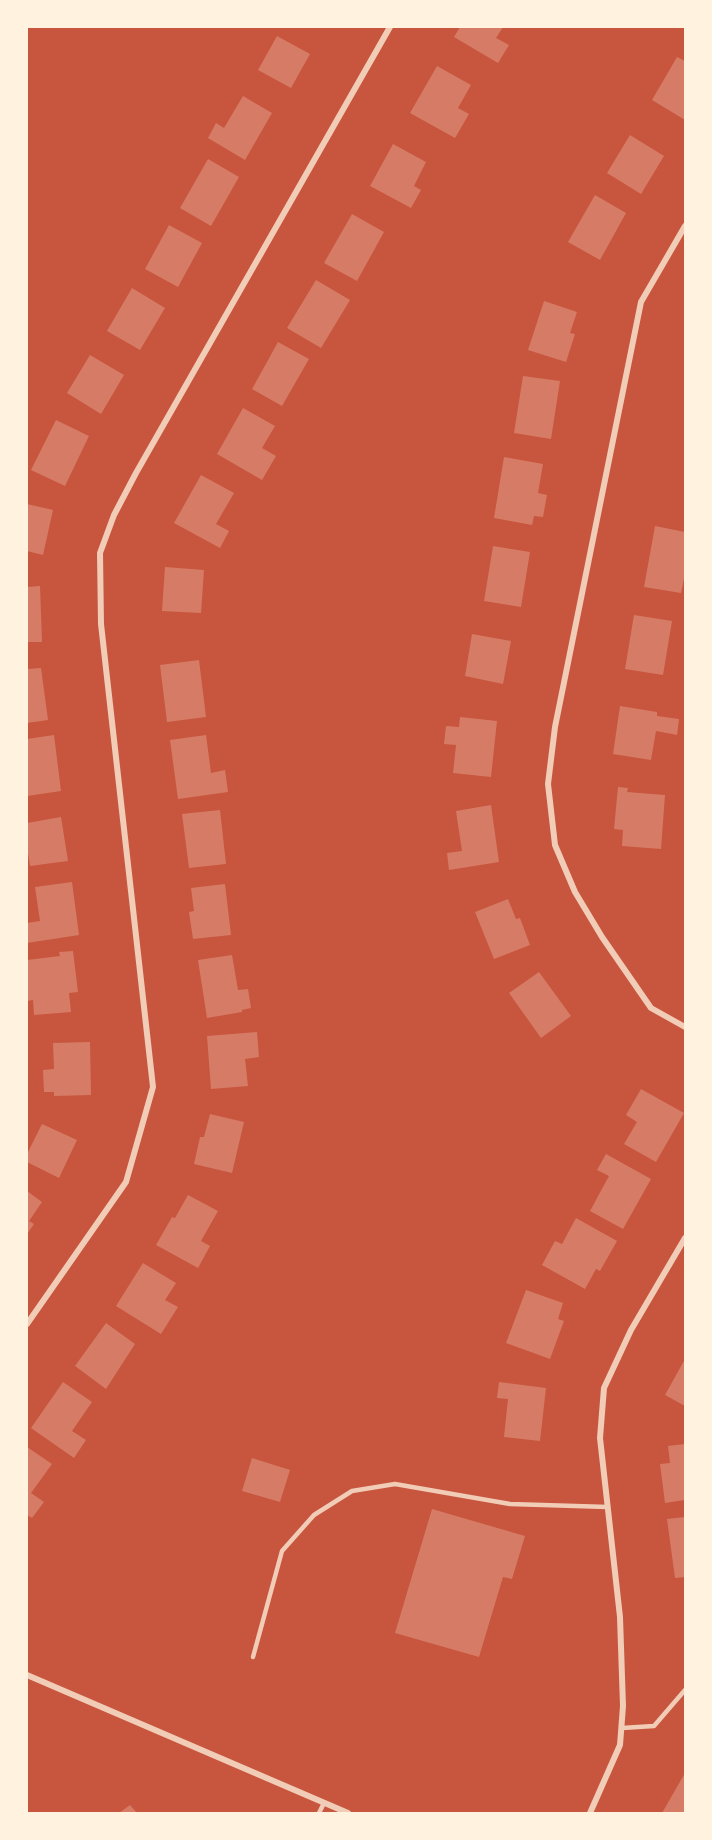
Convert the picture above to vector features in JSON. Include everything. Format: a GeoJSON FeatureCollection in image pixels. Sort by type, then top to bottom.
{"type":"FeatureCollection","features":[{"type":"Feature","properties":{"kind":"street"},"geometry":{"type":"LineString","coordinates":[[27,1324],[126,1182],[153,1087],[101,624],[100,553],[114,515],[136,474],[390,27]]}},
{"type":"Feature","properties":{"kind":"street"},"geometry":{"type":"LineString","coordinates":[[685,226],[641,302],[555,728],[548,784],[555,845],[575,892],[602,937],[651,1008],[685,1027]]}},
{"type":"Feature","properties":{"kind":"street"},"geometry":{"type":"LineString","coordinates":[[592,1812],[620,1745],[623,1706],[620,1617],[600,1438],[604,1388],[631,1330],[685,1238]]}},
{"type":"Feature","properties":{"kind":"street"},"geometry":{"type":"LineString","coordinates":[[27,1675],[348,1813]]}},
{"type":"Feature","properties":{"kind":"lane"},"geometry":{"type":"LineString","coordinates":[[253,1657],[282,1551],[314,1515],[352,1491],[395,1484],[510,1504],[608,1507]]}},
{"type":"Feature","properties":{"kind":"lane"},"geometry":{"type":"LineString","coordinates":[[622,1728],[654,1726],[685,1690]]}},
{"type":"Feature","properties":{"kind":"lane"},"geometry":{"type":"LineString","coordinates":[[319,1813],[324,1803]]}},
{"type":"Feature","properties":{"kind":"building"},"geometry":{"type":"Polygon","coordinates":[[[460,27],[503,27],[496,38],[509,45],[498,63],[454,37],[460,27]]]}},
{"type":"Feature","properties":{"kind":"building"},"geometry":{"type":"Polygon","coordinates":[[[277,36],[310,54],[291,88],[258,70],[277,36]]]}},
{"type":"Feature","properties":{"kind":"building"},"geometry":{"type":"Polygon","coordinates":[[[677,57],[685,61],[685,120],[652,100],[677,57]]]}},
{"type":"Feature","properties":{"kind":"building"},"geometry":{"type":"Polygon","coordinates":[[[437,66],[471,85],[458,108],[469,114],[455,138],[410,113],[437,66]]]}},
{"type":"Feature","properties":{"kind":"building"},"geometry":{"type":"Polygon","coordinates":[[[243,96],[272,113],[245,160],[208,138],[216,123],[224,128],[243,96]]]}},
{"type":"Feature","properties":{"kind":"building"},"geometry":{"type":"Polygon","coordinates":[[[630,135],[664,156],[641,194],[607,173],[630,135]]]}},
{"type":"Feature","properties":{"kind":"building"},"geometry":{"type":"Polygon","coordinates":[[[393,144],[426,162],[414,186],[421,190],[411,208],[370,186],[393,144]]]}},
{"type":"Feature","properties":{"kind":"building"},"geometry":{"type":"Polygon","coordinates":[[[208,159],[239,177],[211,226],[180,208],[208,159]]]}},
{"type":"Feature","properties":{"kind":"building"},"geometry":{"type":"Polygon","coordinates":[[[595,195],[626,213],[600,260],[568,242],[595,195]]]}},
{"type":"Feature","properties":{"kind":"building"},"geometry":{"type":"Polygon","coordinates":[[[352,214],[384,232],[357,281],[324,263],[352,214]]]}},
{"type":"Feature","properties":{"kind":"building"},"geometry":{"type":"Polygon","coordinates":[[[169,225],[202,243],[178,287],[145,269],[169,225]]]}},
{"type":"Feature","properties":{"kind":"building"},"geometry":{"type":"Polygon","coordinates":[[[316,280],[350,300],[321,348],[287,328],[316,280]]]}},
{"type":"Feature","properties":{"kind":"building"},"geometry":{"type":"Polygon","coordinates":[[[132,288],[165,308],[140,350],[107,331],[132,288]]]}},
{"type":"Feature","properties":{"kind":"building"},"geometry":{"type":"Polygon","coordinates":[[[544,301],[577,312],[570,333],[575,334],[566,362],[528,350],[544,301]]]}},
{"type":"Feature","properties":{"kind":"building"},"geometry":{"type":"Polygon","coordinates":[[[278,342],[309,359],[282,406],[252,389],[278,342]]]}},
{"type":"Feature","properties":{"kind":"building"},"geometry":{"type":"Polygon","coordinates":[[[90,355],[124,375],[101,414],[67,393],[90,355]]]}},
{"type":"Feature","properties":{"kind":"building"},"geometry":{"type":"Polygon","coordinates":[[[523,376],[560,381],[551,439],[514,433],[523,376]]]}},
{"type":"Feature","properties":{"kind":"building"},"geometry":{"type":"Polygon","coordinates":[[[243,408],[275,426],[262,448],[276,456],[262,480],[217,454],[243,408]]]}},
{"type":"Feature","properties":{"kind":"building"},"geometry":{"type":"Polygon","coordinates":[[[56,420],[89,436],[65,486],[31,470],[56,420]]]}},
{"type":"Feature","properties":{"kind":"building"},"geometry":{"type":"Polygon","coordinates":[[[504,457],[543,464],[538,493],[547,495],[543,517],[534,516],[532,525],[494,518],[504,457]]]}},
{"type":"Feature","properties":{"kind":"building"},"geometry":{"type":"Polygon","coordinates":[[[201,475],[234,493],[216,524],[229,531],[220,548],[174,523],[201,475]]]}},
{"type":"Feature","properties":{"kind":"building"},"geometry":{"type":"Polygon","coordinates":[[[27,504],[53,510],[43,555],[27,551],[27,504]]]}},
{"type":"Feature","properties":{"kind":"building"},"geometry":{"type":"Polygon","coordinates":[[[655,526],[685,532],[685,574],[681,593],[644,587],[655,526]]]}},
{"type":"Feature","properties":{"kind":"building"},"geometry":{"type":"Polygon","coordinates":[[[493,546],[530,552],[521,607],[484,601],[493,546]]]}},
{"type":"Feature","properties":{"kind":"building"},"geometry":{"type":"Polygon","coordinates":[[[165,567],[204,570],[201,613],[162,611],[165,567]]]}},
{"type":"Feature","properties":{"kind":"building"},"geometry":{"type":"Polygon","coordinates":[[[40,586],[42,642],[27,642],[27,587],[40,586]]]}},
{"type":"Feature","properties":{"kind":"building"},"geometry":{"type":"Polygon","coordinates":[[[634,615],[672,621],[663,675],[625,669],[634,615]]]}},
{"type":"Feature","properties":{"kind":"building"},"geometry":{"type":"Polygon","coordinates":[[[472,634],[511,641],[503,684],[465,676],[472,634]]]}},
{"type":"Feature","properties":{"kind":"building"},"geometry":{"type":"Polygon","coordinates":[[[199,660],[206,717],[167,722],[160,665],[199,660]]]}},
{"type":"Feature","properties":{"kind":"building"},"geometry":{"type":"Polygon","coordinates":[[[41,668],[48,720],[27,723],[27,669],[41,668]]]}},
{"type":"Feature","properties":{"kind":"building"},"geometry":{"type":"Polygon","coordinates":[[[620,706],[657,712],[657,716],[679,719],[677,735],[656,731],[651,760],[613,754],[620,706]]]}},
{"type":"Feature","properties":{"kind":"building"},"geometry":{"type":"Polygon","coordinates":[[[460,717],[497,721],[491,777],[453,773],[456,745],[444,744],[446,726],[459,727],[460,717]]]}},
{"type":"Feature","properties":{"kind":"building"},"geometry":{"type":"Polygon","coordinates":[[[54,735],[61,791],[27,796],[27,739],[54,735]]]}},
{"type":"Feature","properties":{"kind":"building"},"geometry":{"type":"Polygon","coordinates":[[[206,735],[211,773],[225,770],[228,792],[178,799],[170,740],[206,735]]]}},
{"type":"Feature","properties":{"kind":"building"},"geometry":{"type":"Polygon","coordinates":[[[618,787],[628,788],[627,792],[665,795],[661,849],[622,846],[623,830],[614,829],[618,787]]]}},
{"type":"Feature","properties":{"kind":"building"},"geometry":{"type":"Polygon","coordinates":[[[491,805],[499,862],[449,870],[447,853],[462,851],[456,811],[491,805]]]}},
{"type":"Feature","properties":{"kind":"building"},"geometry":{"type":"Polygon","coordinates":[[[220,810],[226,864],[189,868],[182,814],[220,810]]]}},
{"type":"Feature","properties":{"kind":"building"},"geometry":{"type":"Polygon","coordinates":[[[61,817],[68,861],[30,866],[27,823],[61,817]]]}},
{"type":"Feature","properties":{"kind":"building"},"geometry":{"type":"Polygon","coordinates":[[[72,882],[79,935],[27,943],[27,923],[40,921],[35,887],[72,882]]]}},
{"type":"Feature","properties":{"kind":"building"},"geometry":{"type":"Polygon","coordinates":[[[225,884],[231,935],[193,939],[189,912],[194,911],[191,888],[225,884]]]}},
{"type":"Feature","properties":{"kind":"building"},"geometry":{"type":"Polygon","coordinates":[[[508,899],[516,919],[520,918],[530,945],[494,959],[475,912],[508,899]]]}},
{"type":"Feature","properties":{"kind":"building"},"geometry":{"type":"Polygon","coordinates":[[[73,951],[78,992],[69,993],[71,1012],[34,1015],[33,1000],[27,1001],[27,960],[60,956],[59,952],[73,951]]]}},
{"type":"Feature","properties":{"kind":"building"},"geometry":{"type":"Polygon","coordinates":[[[232,955],[238,990],[248,989],[251,1008],[242,1010],[242,1012],[207,1018],[198,960],[232,955]]]}},
{"type":"Feature","properties":{"kind":"building"},"geometry":{"type":"Polygon","coordinates":[[[539,972],[571,1016],[541,1038],[509,993],[539,972]]]}},
{"type":"Feature","properties":{"kind":"building"},"geometry":{"type":"Polygon","coordinates":[[[257,1032],[259,1057],[245,1059],[248,1086],[211,1089],[207,1036],[257,1032]]]}},
{"type":"Feature","properties":{"kind":"building"},"geometry":{"type":"Polygon","coordinates":[[[90,1042],[91,1095],[54,1096],[54,1092],[44,1092],[43,1070],[54,1069],[53,1043],[90,1042]]]}},
{"type":"Feature","properties":{"kind":"building"},"geometry":{"type":"Polygon","coordinates":[[[641,1089],[684,1113],[656,1162],[624,1144],[637,1122],[626,1115],[641,1089]]]}},
{"type":"Feature","properties":{"kind":"building"},"geometry":{"type":"Polygon","coordinates":[[[210,1114],[244,1122],[232,1173],[194,1164],[200,1137],[204,1137],[210,1114]]]}},
{"type":"Feature","properties":{"kind":"building"},"geometry":{"type":"Polygon","coordinates":[[[42,1124],[77,1140],[59,1178],[27,1162],[27,1154],[42,1124]]]}},
{"type":"Feature","properties":{"kind":"building"},"geometry":{"type":"Polygon","coordinates":[[[606,1154],[651,1179],[623,1229],[590,1211],[609,1176],[597,1170],[606,1154]]]}},
{"type":"Feature","properties":{"kind":"building"},"geometry":{"type":"Polygon","coordinates":[[[27,1191],[42,1202],[29,1221],[34,1224],[27,1234],[27,1191]]]}},
{"type":"Feature","properties":{"kind":"building"},"geometry":{"type":"Polygon","coordinates":[[[188,1195],[218,1211],[201,1241],[210,1246],[198,1268],[156,1245],[188,1195]]]}},
{"type":"Feature","properties":{"kind":"building"},"geometry":{"type":"Polygon","coordinates":[[[576,1218],[617,1241],[600,1271],[596,1269],[585,1289],[542,1265],[555,1241],[562,1244],[576,1218]]]}},
{"type":"Feature","properties":{"kind":"building"},"geometry":{"type":"Polygon","coordinates":[[[143,1263],[176,1283],[165,1300],[178,1307],[161,1334],[116,1306],[143,1263]]]}},
{"type":"Feature","properties":{"kind":"building"},"geometry":{"type":"Polygon","coordinates":[[[526,1290],[563,1303],[558,1319],[564,1321],[550,1359],[506,1343],[526,1290]]]}},
{"type":"Feature","properties":{"kind":"building"},"geometry":{"type":"Polygon","coordinates":[[[106,1323],[135,1344],[106,1389],[75,1366],[106,1323]]]}},
{"type":"Feature","properties":{"kind":"building"},"geometry":{"type":"Polygon","coordinates":[[[685,1359],[685,1406],[665,1395],[685,1359]]]}},
{"type":"Feature","properties":{"kind":"building"},"geometry":{"type":"Polygon","coordinates":[[[63,1382],[92,1402],[72,1431],[86,1440],[74,1458],[31,1428],[63,1382]]]}},
{"type":"Feature","properties":{"kind":"building"},"geometry":{"type":"Polygon","coordinates":[[[499,1382],[546,1388],[540,1441],[504,1437],[508,1399],[497,1398],[499,1382]]]}},
{"type":"Feature","properties":{"kind":"building"},"geometry":{"type":"Polygon","coordinates":[[[685,1444],[685,1500],[665,1503],[660,1464],[670,1463],[668,1446],[685,1444]]]}},
{"type":"Feature","properties":{"kind":"building"},"geometry":{"type":"Polygon","coordinates":[[[27,1447],[52,1464],[31,1493],[44,1502],[32,1518],[27,1515],[27,1447]]]}},
{"type":"Feature","properties":{"kind":"building"},"geometry":{"type":"Polygon","coordinates":[[[252,1458],[290,1470],[280,1502],[242,1491],[252,1458]]]}},
{"type":"Feature","properties":{"kind":"building"},"geometry":{"type":"Polygon","coordinates":[[[432,1509],[525,1536],[512,1579],[503,1577],[479,1657],[395,1633],[432,1509]]]}},
{"type":"Feature","properties":{"kind":"building"},"geometry":{"type":"Polygon","coordinates":[[[685,1517],[685,1577],[675,1578],[667,1519],[685,1517]]]}},
{"type":"Feature","properties":{"kind":"building"},"geometry":{"type":"Polygon","coordinates":[[[685,1773],[685,1813],[662,1813],[685,1773]]]}},
{"type":"Feature","properties":{"kind":"building"},"geometry":{"type":"Polygon","coordinates":[[[130,1805],[137,1813],[119,1813],[130,1805]]]}}]}
